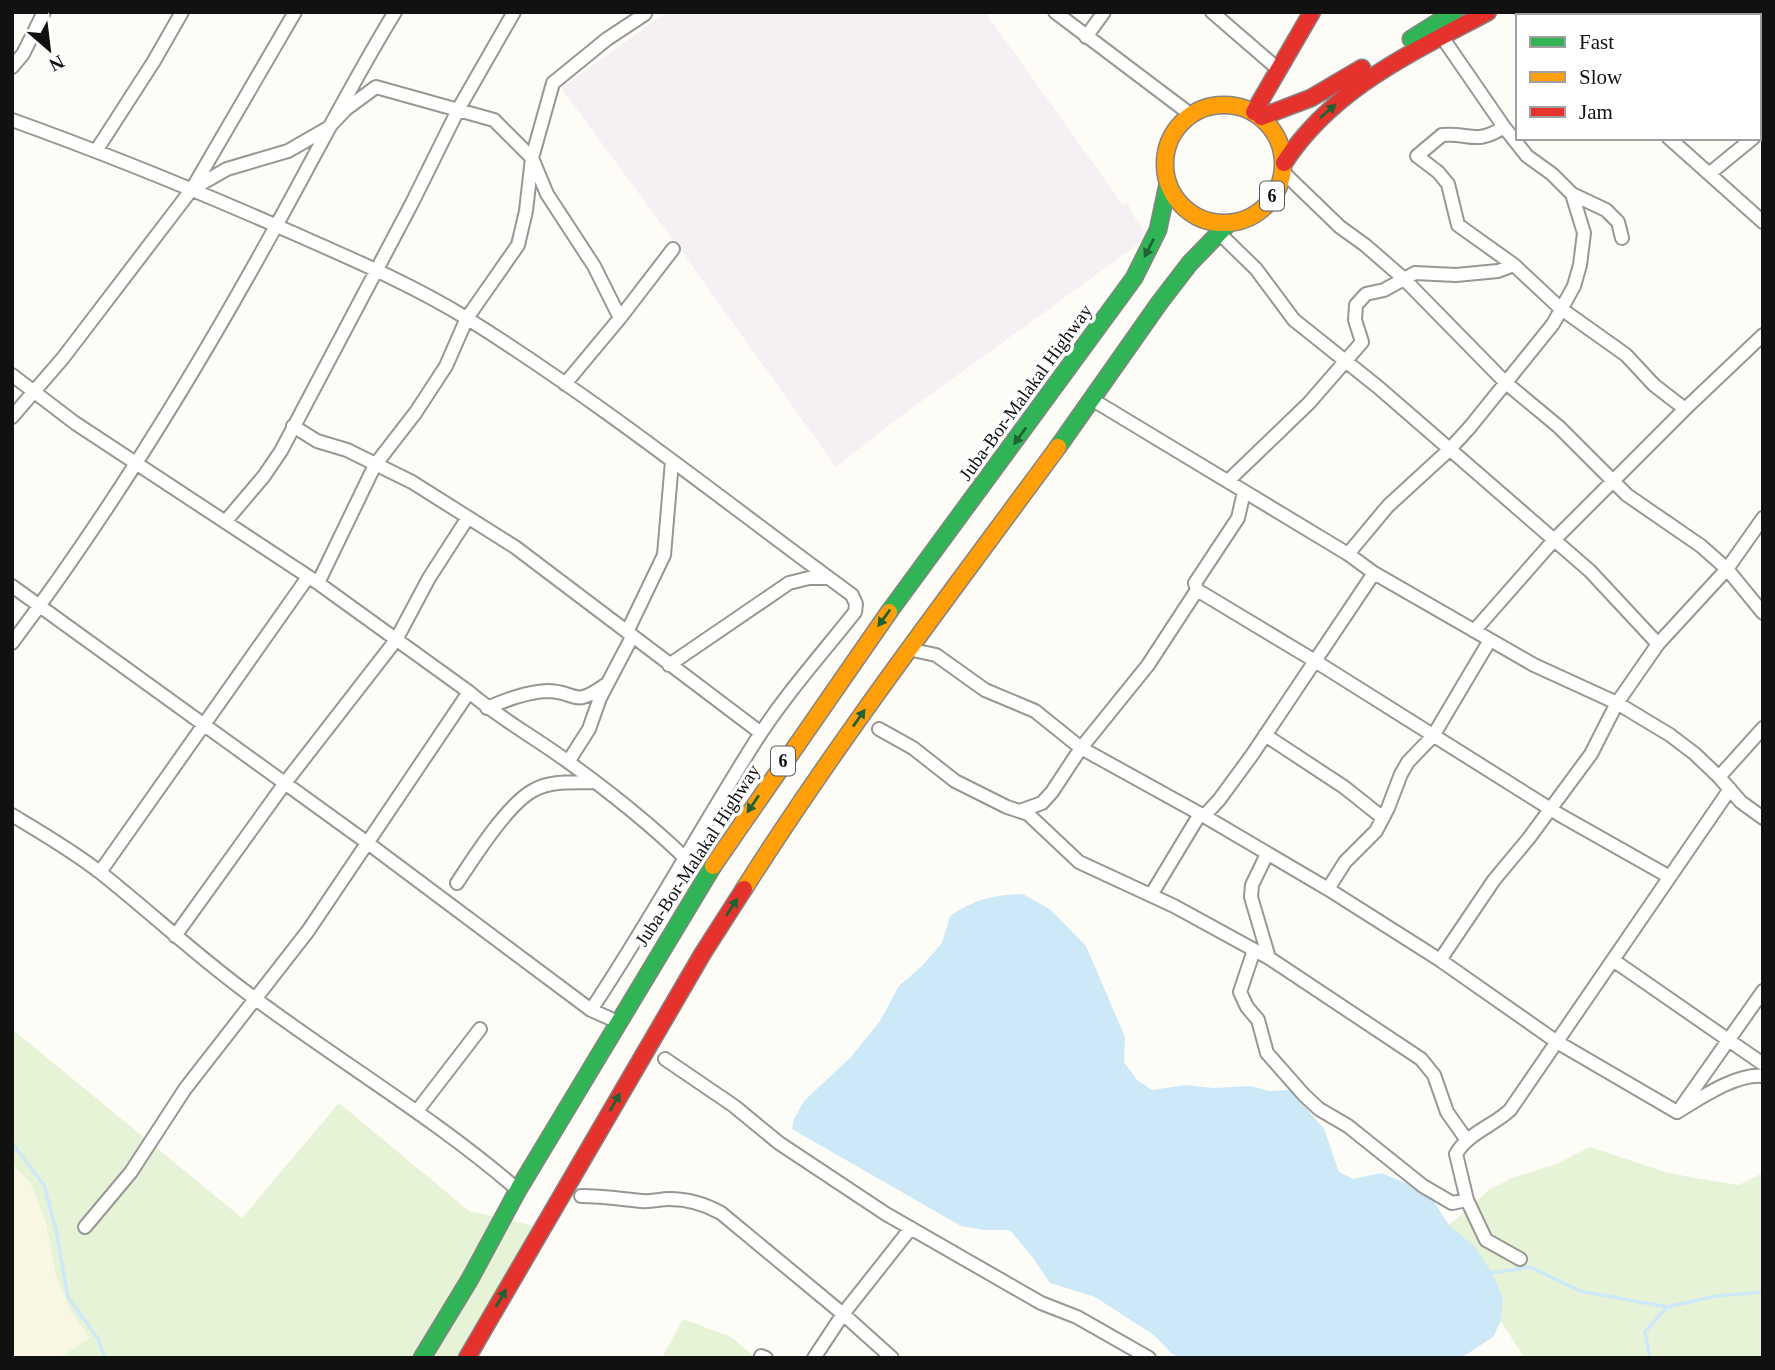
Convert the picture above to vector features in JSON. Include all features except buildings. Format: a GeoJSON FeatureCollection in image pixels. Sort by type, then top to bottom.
{"type":"FeatureCollection","features":[{"type":"Feature","properties":{"kind":"main road"},"geometry":{"type":"LineString","coordinates":[[1258,115],[1278,69],[1312,12]]}},
{"type":"Feature","properties":{"kind":"main road"},"geometry":{"type":"LineString","coordinates":[[1190,114],[1216,105],[1229,104],[1258,115],[1311,98],[1454,12]]}},
{"type":"Feature","properties":{"kind":"main road","name":"6"},"geometry":{"type":"LineString","coordinates":[[467,1358],[703,953],[795,808],[908,649],[1093,400],[1160,302],[1190,263],[1224,228],[1255,215],[1266,206],[1280,184],[1284,167],[1296,145],[1320,117],[1384,69],[1488,12]]}},
{"type":"Feature","properties":{"kind":"main road","name":"Juba-Bor-Malakal Highway"},"geometry":{"type":"LineString","coordinates":[[422,1358],[470,1279],[518,1190],[727,843],[808,723],[1134,278],[1158,230],[1168,183],[1164,161],[1166,150],[1175,130],[1190,114]]}},
{"type":"Feature","properties":{"kind":"main road","name":"6"},"geometry":{"type":"LineString","coordinates":[[1258,115],[1277,136],[1284,167]]}},
{"type":"Feature","properties":{"kind":"main road"},"geometry":{"type":"LineString","coordinates":[[1168,183],[1173,195],[1191,214],[1224,228]]}},
{"type":"Feature","properties":{"kind":"street"},"geometry":{"type":"LineString","coordinates":[[12,67],[23,54],[44,12]]}},
{"type":"Feature","properties":{"kind":"street"},"geometry":{"type":"LineString","coordinates":[[96,151],[182,12]]}},
{"type":"Feature","properties":{"kind":"street"},"geometry":{"type":"LineString","coordinates":[[12,417],[36,393],[192,189],[295,12]]}},
{"type":"Feature","properties":{"kind":"street"},"geometry":{"type":"LineString","coordinates":[[12,643],[137,463],[189,378],[394,12]]}},
{"type":"Feature","properties":{"kind":"street"},"geometry":{"type":"LineString","coordinates":[[225,522],[264,476],[293,426],[377,270],[459,108],[514,12]]}},
{"type":"Feature","properties":{"kind":"street"},"geometry":{"type":"LineString","coordinates":[[100,872],[204,724],[313,580],[375,465],[416,412],[446,366],[467,318],[518,245],[526,211],[533,158],[553,83],[607,39],[645,14],[641,12]]}},
{"type":"Feature","properties":{"kind":"street"},"geometry":{"type":"LineString","coordinates":[[1055,12],[1190,114]]}},
{"type":"Feature","properties":{"kind":"street"},"geometry":{"type":"LineString","coordinates":[[1086,37],[1104,12]]}},
{"type":"Feature","properties":{"kind":"street"},"geometry":{"type":"LineString","coordinates":[[1212,12],[1278,69]]}},
{"type":"Feature","properties":{"kind":"street"},"geometry":{"type":"LineString","coordinates":[[1441,37],[1527,156],[1552,174],[1572,194],[1606,210],[1618,222],[1622,238]]}},
{"type":"Feature","properties":{"kind":"street"},"geometry":{"type":"LineString","coordinates":[[192,189],[227,169],[288,151],[328,128],[346,109],[376,87],[432,104],[459,108],[494,120],[533,158],[547,194],[594,266],[621,318]]}},
{"type":"Feature","properties":{"kind":"street"},"geometry":{"type":"LineString","coordinates":[[12,120],[192,189],[377,270],[467,318],[565,384],[852,595],[856,604],[855,612],[761,733],[684,857],[635,944],[591,1010]]}},
{"type":"Feature","properties":{"kind":"street"},"geometry":{"type":"LineString","coordinates":[[1504,127],[1491,136],[1471,138],[1442,135],[1417,156],[1448,184],[1458,225],[1514,265],[1560,308],[1626,355],[1654,385],[1685,409]]}},
{"type":"Feature","properties":{"kind":"street"},"geometry":{"type":"LineString","coordinates":[[1671,140],[1763,222]]}},
{"type":"Feature","properties":{"kind":"street"},"geometry":{"type":"LineString","coordinates":[[1709,174],[1751,140]]}},
{"type":"Feature","properties":{"kind":"street"},"geometry":{"type":"LineString","coordinates":[[1284,167],[1340,227],[1366,245],[1403,278],[1506,383],[1559,426],[1627,495],[1701,546],[1727,569],[1763,613]]}},
{"type":"Feature","properties":{"kind":"street"},"geometry":{"type":"LineString","coordinates":[[1348,554],[1388,506],[1449,450],[1553,324],[1574,286],[1583,247],[1584,233],[1572,194]]}},
{"type":"Feature","properties":{"kind":"street"},"geometry":{"type":"LineString","coordinates":[[1224,228],[1294,320],[1347,360],[1554,540],[1611,593],[1658,644]]}},
{"type":"Feature","properties":{"kind":"street"},"geometry":{"type":"LineString","coordinates":[[565,384],[621,318],[673,249]]}},
{"type":"Feature","properties":{"kind":"street"},"geometry":{"type":"LineString","coordinates":[[1227,481],[1269,443],[1362,342],[1355,320],[1356,304],[1366,294],[1384,290],[1415,273],[1456,275],[1498,271],[1514,265]]}},
{"type":"Feature","properties":{"kind":"street"},"geometry":{"type":"LineString","coordinates":[[1474,631],[1554,540],[1612,481],[1685,409],[1760,344]]}},
{"type":"Feature","properties":{"kind":"street"},"geometry":{"type":"LineString","coordinates":[[12,374],[75,423],[313,580],[469,692],[487,708],[568,762],[663,836],[684,857]]}},
{"type":"Feature","properties":{"kind":"street"},"geometry":{"type":"LineString","coordinates":[[1093,400],[1348,554],[1374,573],[1534,666],[1617,703],[1670,735],[1719,776],[1741,802],[1763,818]]}},
{"type":"Feature","properties":{"kind":"street"},"geometry":{"type":"LineString","coordinates":[[293,426],[317,440],[347,450],[412,482],[515,547],[761,733]]}},
{"type":"Feature","properties":{"kind":"street"},"geometry":{"type":"LineString","coordinates":[[568,762],[589,729],[600,698],[610,681],[664,555],[672,461]]}},
{"type":"Feature","properties":{"kind":"street"},"geometry":{"type":"LineString","coordinates":[[1244,492],[1238,518],[1195,583],[1197,590],[1560,816],[1668,876]]}},
{"type":"Feature","properties":{"kind":"street"},"geometry":{"type":"LineString","coordinates":[[1440,960],[1494,880],[1529,838],[1549,807],[1591,754],[1617,703],[1658,644],[1727,569],[1763,518]]}},
{"type":"Feature","properties":{"kind":"street"},"geometry":{"type":"LineString","coordinates":[[175,936],[285,783],[396,640],[429,578],[467,519]]}},
{"type":"Feature","properties":{"kind":"street"},"geometry":{"type":"LineString","coordinates":[[1151,895],[1202,815],[1227,789],[1374,573]]}},
{"type":"Feature","properties":{"kind":"street"},"geometry":{"type":"LineString","coordinates":[[669,665],[789,583],[809,578],[829,578]]}},
{"type":"Feature","properties":{"kind":"street"},"geometry":{"type":"LineString","coordinates":[[12,586],[369,844],[591,1010],[618,1022]]}},
{"type":"Feature","properties":{"kind":"street"},"geometry":{"type":"LineString","coordinates":[[1020,811],[1042,803],[1081,748],[1148,666],[1197,590]]}},
{"type":"Feature","properties":{"kind":"street"},"geometry":{"type":"LineString","coordinates":[[1328,889],[1345,862],[1376,831],[1408,762],[1433,736],[1490,640]]}},
{"type":"Feature","properties":{"kind":"street"},"geometry":{"type":"LineString","coordinates":[[908,649],[936,655],[985,690],[1035,711],[1081,748],[1328,889],[1440,960],[1557,1042],[1677,1112]]}},
{"type":"Feature","properties":{"kind":"street"},"geometry":{"type":"LineString","coordinates":[[487,708],[544,691],[581,698],[592,694],[610,681]]}},
{"type":"Feature","properties":{"kind":"street"},"geometry":{"type":"LineString","coordinates":[[85,1227],[131,1172],[185,1089],[307,932],[369,844],[469,692]]}},
{"type":"Feature","properties":{"kind":"street"},"geometry":{"type":"LineString","coordinates":[[1719,776],[1763,728]]}},
{"type":"Feature","properties":{"kind":"street"},"geometry":{"type":"LineString","coordinates":[[879,729],[913,748],[955,780],[1033,818],[1080,862],[1151,895],[1269,958],[1428,1065],[1447,1112],[1466,1139]]}},
{"type":"Feature","properties":{"kind":"street"},"geometry":{"type":"LineString","coordinates":[[1265,735],[1344,787],[1383,818]]}},
{"type":"Feature","properties":{"kind":"street"},"geometry":{"type":"LineString","coordinates":[[457,883],[492,832],[533,790],[554,783],[594,782]]}},
{"type":"Feature","properties":{"kind":"street"},"geometry":{"type":"LineString","coordinates":[[1520,1259],[1486,1240],[1467,1199],[1456,1154],[1466,1139],[1498,1121],[1510,1110],[1730,789]]}},
{"type":"Feature","properties":{"kind":"street"},"geometry":{"type":"LineString","coordinates":[[12,815],[100,872],[254,999],[482,1158],[518,1190]]}},
{"type":"Feature","properties":{"kind":"street"},"geometry":{"type":"LineString","coordinates":[[1266,854],[1252,885],[1251,897],[1269,958]]}},
{"type":"Feature","properties":{"kind":"street"},"geometry":{"type":"LineString","coordinates":[[1254,950],[1240,992],[1247,1007],[1258,1020],[1267,1053],[1272,1059],[1319,1109],[1348,1126],[1423,1186],[1452,1203],[1467,1199]]}},
{"type":"Feature","properties":{"kind":"street"},"geometry":{"type":"LineString","coordinates":[[1613,960],[1763,1064]]}},
{"type":"Feature","properties":{"kind":"street"},"geometry":{"type":"LineString","coordinates":[[1677,1112],[1763,991]]}},
{"type":"Feature","properties":{"kind":"street"},"geometry":{"type":"LineString","coordinates":[[417,1111],[480,1029]]}},
{"type":"Feature","properties":{"kind":"street"},"geometry":{"type":"LineString","coordinates":[[665,1059],[734,1106],[779,1143],[886,1214],[1041,1303],[1077,1317],[1149,1358]]}},
{"type":"Feature","properties":{"kind":"street"},"geometry":{"type":"LineString","coordinates":[[1677,1112],[1716,1089],[1757,1075],[1763,1076]]}},
{"type":"Feature","properties":{"kind":"street"},"geometry":{"type":"LineString","coordinates":[[582,1196],[612,1196],[644,1201],[670,1199],[697,1202],[709,1207],[730,1221],[843,1314],[892,1358]]}},
{"type":"Feature","properties":{"kind":"street"},"geometry":{"type":"LineString","coordinates":[[814,1358],[843,1314],[911,1228]]}},
{"type":"Feature","properties":{"kind":"shaded area"},"geometry":{"type":"Polygon","coordinates":[[[667,12],[985,12],[1123,205],[1127,203],[1148,237],[897,419],[836,467],[561,88],[667,12]]]}},
{"type":"Feature","properties":{"kind":"shaded area"},"geometry":{"type":"Polygon","coordinates":[[[12,1163],[31,1184],[46,1224],[56,1276],[73,1315],[90,1338],[58,1358],[12,1358],[12,1163]]]}},
{"type":"Feature","properties":{"kind":"green space"},"geometry":{"type":"Polygon","coordinates":[[[12,1029],[242,1218],[339,1103],[469,1211],[547,1229],[479,1358],[58,1358],[90,1338],[73,1315],[56,1276],[46,1224],[31,1184],[12,1163],[12,1029]]]}},
{"type":"Feature","properties":{"kind":"green space"},"geometry":{"type":"Polygon","coordinates":[[[1590,1147],[1665,1172],[1739,1185],[1763,1173],[1763,1358],[1524,1358],[1501,1321],[1503,1298],[1449,1225],[1489,1190],[1512,1178],[1556,1164],[1590,1147]]]}},
{"type":"Feature","properties":{"kind":"green space"},"geometry":{"type":"Polygon","coordinates":[[[683,1319],[731,1337],[756,1358],[662,1358],[683,1319]]]}},
{"type":"Feature","properties":{"kind":"water"},"geometry":{"type":"Polygon","coordinates":[[[1023,894],[1051,910],[1086,946],[1125,1037],[1124,1062],[1137,1080],[1152,1090],[1186,1085],[1214,1088],[1251,1086],[1268,1091],[1290,1090],[1324,1129],[1339,1172],[1353,1179],[1382,1173],[1414,1187],[1432,1199],[1449,1225],[1474,1246],[1492,1273],[1503,1298],[1501,1321],[1493,1337],[1461,1358],[1181,1358],[1172,1354],[1154,1335],[1095,1297],[1050,1283],[1010,1230],[961,1226],[792,1129],[794,1119],[804,1101],[851,1057],[880,1021],[899,986],[922,966],[942,943],[950,916],[985,899],[1023,894]]]}},
{"type":"Feature","properties":{"kind":"waterway"},"geometry":{"type":"LineString","coordinates":[[12,1143],[44,1185],[56,1230],[68,1297],[98,1339],[105,1358]]}},
{"type":"Feature","properties":{"kind":"waterway"},"geometry":{"type":"LineString","coordinates":[[1492,1273],[1530,1267],[1580,1291],[1667,1307]]}},
{"type":"Feature","properties":{"kind":"waterway"},"geometry":{"type":"LineString","coordinates":[[1650,1358],[1645,1332],[1667,1307],[1716,1296],[1763,1292]]}},
{"type":"Feature","properties":{"kind":"traffic: fast"},"geometry":{"type":"LineString","coordinates":[[1411,39],[1454,12]]}},
{"type":"Feature","properties":{"kind":"traffic: fast"},"geometry":{"type":"LineString","coordinates":[[889,612],[1134,278],[1158,230],[1168,183]]}},
{"type":"Feature","properties":{"kind":"traffic: fast"},"geometry":{"type":"LineString","coordinates":[[1058,447],[1160,302],[1190,263],[1229,223]]}},
{"type":"Feature","properties":{"kind":"traffic: fast"},"geometry":{"type":"LineString","coordinates":[[422,1358],[470,1279],[518,1190],[713,866]]}},
{"type":"Feature","properties":{"kind":"traffic: slow"},"geometry":{"type":"LineString","coordinates":[[1224,105],[1247,109],[1266,122],[1279,141],[1283,164],[1279,187],[1266,206],[1247,219],[1224,223],[1201,219],[1182,206],[1169,187],[1165,164],[1169,141],[1182,122],[1201,109],[1224,105]]}},
{"type":"Feature","properties":{"kind":"traffic: slow"},"geometry":{"type":"LineString","coordinates":[[744,889],[858,720],[1058,447]]}},
{"type":"Feature","properties":{"kind":"traffic: slow"},"geometry":{"type":"LineString","coordinates":[[713,866],[889,612]]}},
{"type":"Feature","properties":{"kind":"traffic: jam"},"geometry":{"type":"LineString","coordinates":[[1254,112],[1312,12]]}},
{"type":"Feature","properties":{"kind":"traffic: jam"},"geometry":{"type":"LineString","coordinates":[[1284,163],[1304,137],[1350,93],[1403,58],[1488,12]]}},
{"type":"Feature","properties":{"kind":"traffic: jam"},"geometry":{"type":"LineString","coordinates":[[1261,117],[1311,98],[1362,68]]}},
{"type":"Feature","properties":{"kind":"traffic: jam"},"geometry":{"type":"LineString","coordinates":[[467,1358],[703,953],[744,889]]}}]}
